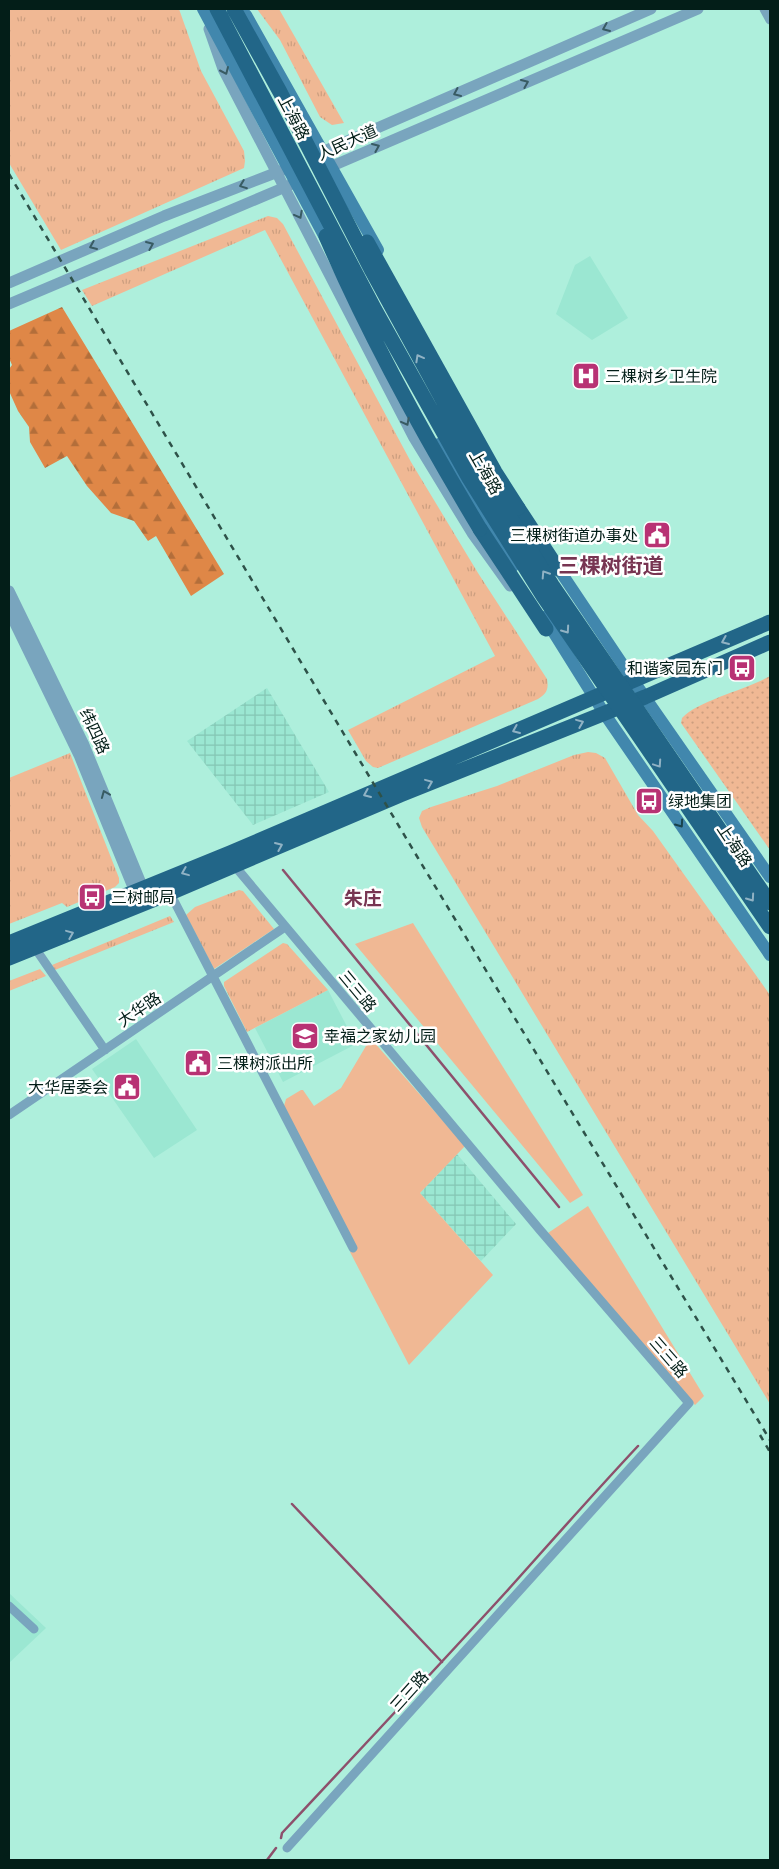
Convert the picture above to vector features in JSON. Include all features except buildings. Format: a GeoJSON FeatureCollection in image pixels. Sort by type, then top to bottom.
{"type":"FeatureCollection","features":[{"type":"Feature","properties":{"kind":"highway","name":"上海路"},"geometry":{"type":"LineString","coordinates":[[217,9],[375,310],[469,478],[543,596],[770,927]]}},
{"type":"Feature","properties":{"kind":"highway","name":"上海路"},"geometry":{"type":"LineString","coordinates":[[234,9],[280,92],[376,279],[482,472],[552,585],[770,903]]}},
{"type":"Feature","properties":{"kind":"highway"},"geometry":{"type":"LineString","coordinates":[[242,56],[272,129],[318,216],[348,286],[413,413],[480,529],[546,629]]}},
{"type":"Feature","properties":{"kind":"highway"},"geometry":{"type":"LineString","coordinates":[[280,92],[381,265],[495,472],[558,569]]}},
{"type":"Feature","properties":{"kind":"highway"},"geometry":{"type":"LineString","coordinates":[[9,942],[239,849],[589,692],[633,680],[770,622]]}},
{"type":"Feature","properties":{"kind":"highway"},"geometry":{"type":"LineString","coordinates":[[9,958],[170,893],[400,795],[645,697],[770,642]]}},
{"type":"Feature","properties":{"kind":"main road","name":"上海路"},"geometry":{"type":"LineString","coordinates":[[202,9],[290,185],[432,433],[589,692],[770,956]]}},
{"type":"Feature","properties":{"kind":"main road","name":"上海路"},"geometry":{"type":"LineString","coordinates":[[242,9],[409,304],[457,395],[558,569],[770,877]]}},
{"type":"Feature","properties":{"kind":"street","name":"人民大道"},"geometry":{"type":"LineString","coordinates":[[9,283],[164,216],[282,170],[650,9]]}},
{"type":"Feature","properties":{"kind":"street","name":"人民大道"},"geometry":{"type":"LineString","coordinates":[[9,304],[698,9]]}},
{"type":"Feature","properties":{"kind":"street"},"geometry":{"type":"LineString","coordinates":[[764,9],[770,20]]}},
{"type":"Feature","properties":{"kind":"street","name":"上海路"},"geometry":{"type":"LineString","coordinates":[[290,185],[414,438],[498,571],[546,629],[589,692]]}},
{"type":"Feature","properties":{"kind":"street","name":"纬四路"},"geometry":{"type":"LineString","coordinates":[[9,591],[84,746],[139,890]]}},
{"type":"Feature","properties":{"kind":"street","name":"纬四路"},"geometry":{"type":"LineString","coordinates":[[9,611],[79,755],[139,890]]}},
{"type":"Feature","properties":{"kind":"street","name":"三三路"},"geometry":{"type":"LineString","coordinates":[[239,871],[285,928],[689,1403],[287,1848]]}},
{"type":"Feature","properties":{"kind":"street"},"geometry":{"type":"LineString","coordinates":[[170,893],[353,1248]]}},
{"type":"Feature","properties":{"kind":"street","name":"大华路"},"geometry":{"type":"LineString","coordinates":[[9,1115],[285,928]]}},
{"type":"Feature","properties":{"kind":"street"},"geometry":{"type":"LineString","coordinates":[[35,948],[105,1050]]}},
{"type":"Feature","properties":{"kind":"street"},"geometry":{"type":"LineString","coordinates":[[9,1606],[34,1629]]}},
{"type":"Feature","properties":{"kind":"shaded area"},"geometry":{"type":"Polygon","coordinates":[[[590,256],[628,318],[592,340],[556,314],[575,265],[590,256]]]}},
{"type":"Feature","properties":{"kind":"shaded area"},"geometry":{"type":"Polygon","coordinates":[[[267,688],[329,792],[253,825],[187,741],[267,688]]]}},
{"type":"Feature","properties":{"kind":"shaded area","name":"幸福之家幼儿园"},"geometry":{"type":"Polygon","coordinates":[[[328,990],[356,1044],[283,1082],[255,1028],[328,990]]]}},
{"type":"Feature","properties":{"kind":"shaded area"},"geometry":{"type":"Polygon","coordinates":[[[136,1039],[197,1130],[154,1158],[92,1069],[136,1039]]]}},
{"type":"Feature","properties":{"kind":"shaded area"},"geometry":{"type":"Polygon","coordinates":[[[457,1154],[516,1224],[481,1261],[420,1193],[457,1154]]]}},
{"type":"Feature","properties":{"kind":"shaded area"},"geometry":{"type":"Polygon","coordinates":[[[9,1593],[46,1628],[9,1663],[9,1593]]]}},
{"type":"Feature","properties":{"kind":"green space"},"geometry":{"type":"Polygon","coordinates":[[[9,9],[179,9],[201,71],[244,151],[244,168],[61,250],[9,163],[9,9]]]}},
{"type":"Feature","properties":{"kind":"green space"},"geometry":{"type":"Polygon","coordinates":[[[257,9],[279,9],[344,123],[332,125],[320,117],[280,40],[257,9]]]}},
{"type":"Feature","properties":{"kind":"green space"},"geometry":{"type":"Polygon","coordinates":[[[268,216],[277,218],[283,224],[411,462],[478,573],[547,679],[548,686],[546,691],[538,699],[378,768],[373,767],[366,761],[348,730],[495,656],[265,230],[92,306],[82,290],[268,216]]]}},
{"type":"Feature","properties":{"kind":"green space"},"geometry":{"type":"Polygon","coordinates":[[[62,307],[224,574],[191,596],[156,536],[148,541],[134,521],[111,513],[87,486],[67,456],[45,468],[30,442],[29,427],[18,411],[9,391],[9,369],[12,365],[9,358],[9,331],[62,307]]]}},
{"type":"Feature","properties":{"kind":"green space"},"geometry":{"type":"Polygon","coordinates":[[[770,676],[770,850],[681,723],[682,718],[711,700],[770,676]]]}},
{"type":"Feature","properties":{"kind":"green space"},"geometry":{"type":"Polygon","coordinates":[[[588,752],[596,753],[605,758],[638,815],[653,831],[770,995],[770,1404],[422,827],[419,818],[422,811],[431,807],[497,786],[574,755],[588,752]]]}},
{"type":"Feature","properties":{"kind":"green space"},"geometry":{"type":"Polygon","coordinates":[[[70,753],[119,878],[119,883],[115,887],[67,907],[62,903],[9,924],[9,778],[70,753]]]}},
{"type":"Feature","properties":{"kind":"green space"},"geometry":{"type":"Polygon","coordinates":[[[239,890],[243,891],[274,929],[214,969],[186,915],[195,907],[239,890]]]}},
{"type":"Feature","properties":{"kind":"green space"},"geometry":{"type":"Polygon","coordinates":[[[170,916],[174,922],[55,970],[52,965],[170,916]]]}},
{"type":"Feature","properties":{"kind":"green space"},"geometry":{"type":"Polygon","coordinates":[[[413,923],[583,1195],[570,1203],[355,944],[413,923]]]}},
{"type":"Feature","properties":{"kind":"green space"},"geometry":{"type":"Polygon","coordinates":[[[283,943],[287,944],[328,990],[247,1032],[224,986],[224,982],[283,943]]]}},
{"type":"Feature","properties":{"kind":"green space"},"geometry":{"type":"Polygon","coordinates":[[[40,969],[46,976],[9,991],[9,981],[40,969]]]}},
{"type":"Feature","properties":{"kind":"green space"},"geometry":{"type":"Polygon","coordinates":[[[373,1041],[465,1146],[420,1193],[493,1275],[409,1365],[350,1252],[356,1249],[284,1106],[286,1099],[301,1090],[303,1090],[314,1106],[341,1088],[366,1046],[373,1041]]]}},
{"type":"Feature","properties":{"kind":"green space"},"geometry":{"type":"Polygon","coordinates":[[[588,1206],[704,1396],[695,1405],[548,1233],[588,1206]]]}},
{"type":"Feature","properties":{"kind":"waterway"},"geometry":{"type":"LineString","coordinates":[[283,870],[559,1207]]}},
{"type":"Feature","properties":{"kind":"waterway"},"geometry":{"type":"LineString","coordinates":[[281,1838],[282,1833],[638,1446]]}},
{"type":"Feature","properties":{"kind":"waterway"},"geometry":{"type":"LineString","coordinates":[[292,1504],[442,1662]]}},
{"type":"Feature","properties":{"kind":"waterway"},"geometry":{"type":"LineString","coordinates":[[267,1860],[276,1848]]}},
{"type":"Feature","properties":{"kind":"railway"},"geometry":{"type":"LineString","coordinates":[[9,174],[418,858],[770,1440]]}},
{"type":"Feature","properties":{"kind":"railway"},"geometry":{"type":"LineString","coordinates":[[760,1435],[770,1452]]}},
{"type":"Feature","properties":{"kind":"place","name":"三棵树乡卫生院"},"geometry":{"type":"Point","coordinates":[586,376]}},
{"type":"Feature","properties":{"kind":"place","name":"三棵树街道办事处"},"geometry":{"type":"Point","coordinates":[657,535]}},
{"type":"Feature","properties":{"kind":"place","name":"和谐家园东门"},"geometry":{"type":"Point","coordinates":[742,668]}},
{"type":"Feature","properties":{"kind":"place","name":"绿地集团"},"geometry":{"type":"Point","coordinates":[649,801]}},
{"type":"Feature","properties":{"kind":"place","name":"三树邮局"},"geometry":{"type":"Point","coordinates":[92,897]}},
{"type":"Feature","properties":{"kind":"place","name":"幸福之家幼儿园"},"geometry":{"type":"Point","coordinates":[305,1036]}},
{"type":"Feature","properties":{"kind":"place","name":"三棵树派出所"},"geometry":{"type":"Point","coordinates":[198,1063]}},
{"type":"Feature","properties":{"kind":"place","name":"大华居委会"},"geometry":{"type":"Point","coordinates":[127,1087]}},
{"type":"Feature","properties":{"kind":"district","name":"三棵树街道"},"geometry":{"type":"Point","coordinates":[611,566]}},
{"type":"Feature","properties":{"kind":"district","name":"朱庄"},"geometry":{"type":"Point","coordinates":[363,898]}}]}
